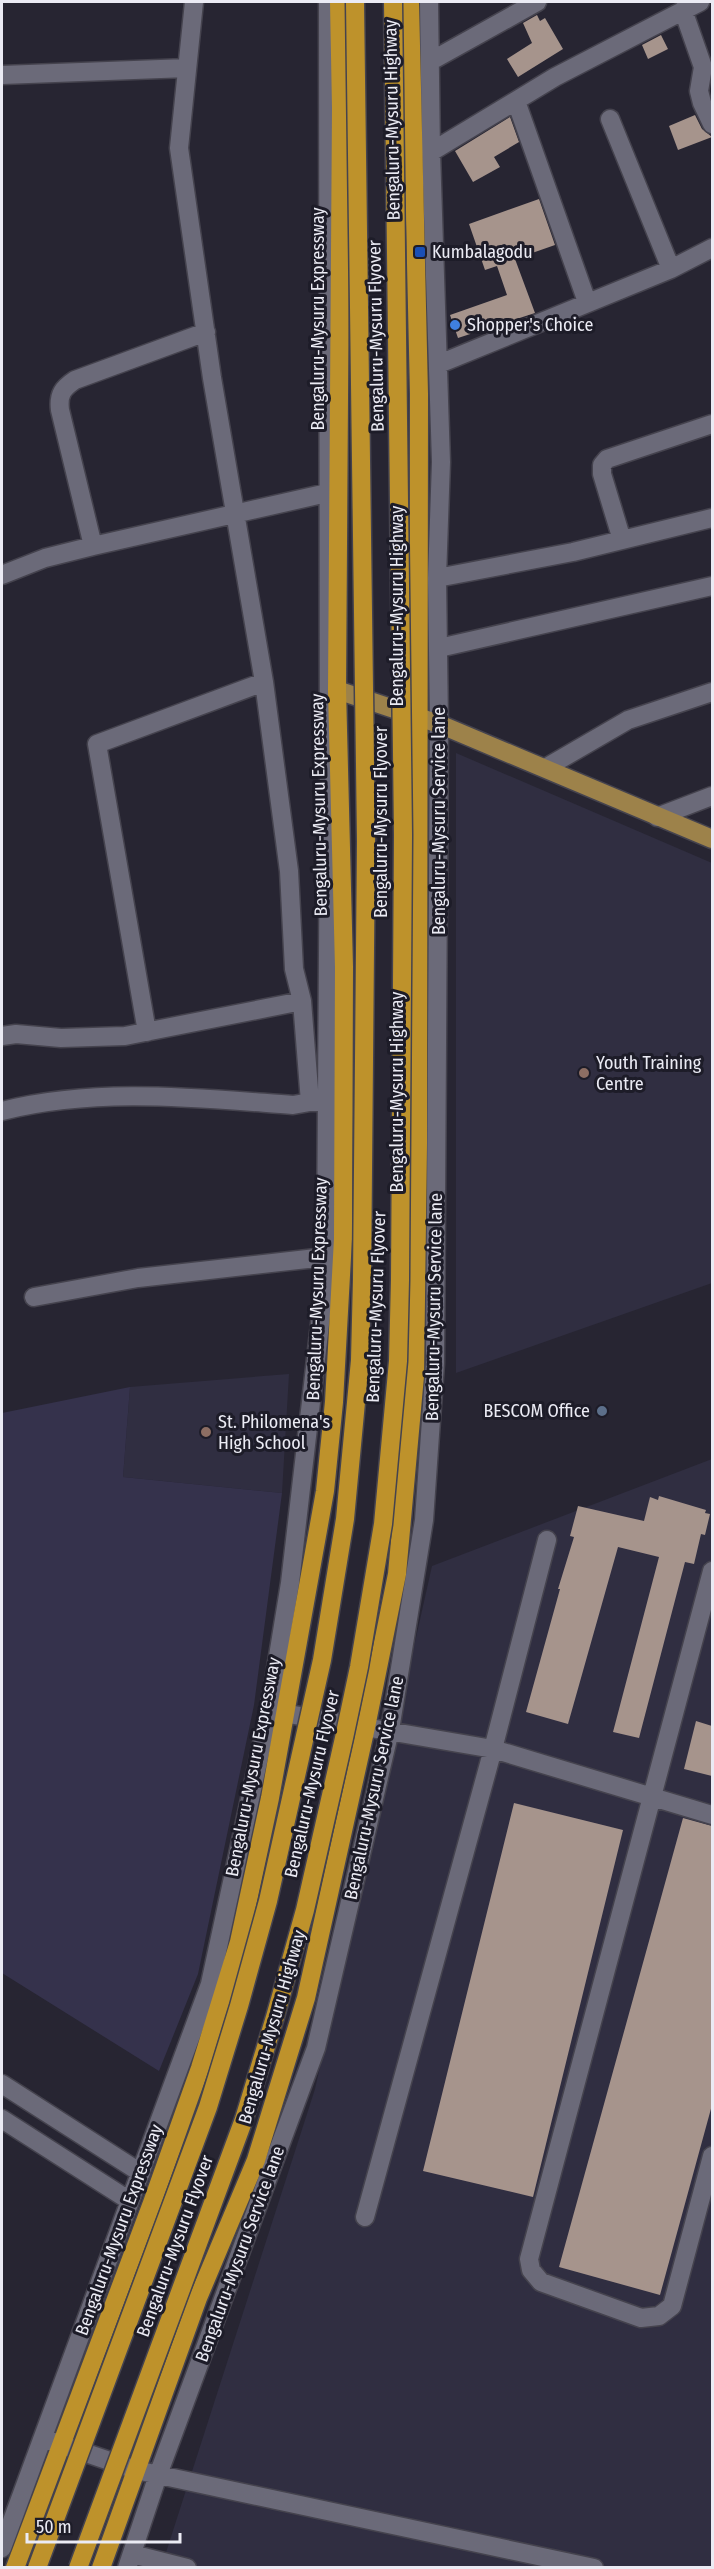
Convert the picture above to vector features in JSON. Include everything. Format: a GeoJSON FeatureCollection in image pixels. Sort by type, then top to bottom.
{"type":"FeatureCollection","features":[{"type":"Feature","properties":{"kind":"highway","name":"Bengaluru-Mysuru Expressway"},"geometry":{"type":"LineString","coordinates":[[15,2568],[152,2203],[200,2068],[239,1942],[277,1712],[325,1491],[339,1315],[343,1206],[344,967],[337,690],[341,108],[339,2]]}},
{"type":"Feature","properties":{"kind":"highway"},"geometry":{"type":"LineString","coordinates":[[37,2568],[208,2107],[239,2006],[268,1901],[322,1660],[345,1519],[360,1360],[366,841],[355,2]]}},
{"type":"Feature","properties":{"kind":"highway","name":"Bengaluru-Mysuru Flyover"},"geometry":{"type":"LineString","coordinates":[[78,2568],[244,2119],[276,2017],[305,1910],[351,1707],[383,1524],[393,1431],[400,1291],[403,835],[393,2]]}},
{"type":"Feature","properties":{"kind":"highway","name":"Bengaluru-Mysuru Highway"},"geometry":{"type":"LineString","coordinates":[[101,2568],[198,2298],[255,2160],[303,2008],[366,1727],[396,1574],[415,1376],[418,1144],[418,394],[410,2]]}},
{"type":"Feature","properties":{"kind":"main road"},"geometry":{"type":"LineString","coordinates":[[337,690],[439,724],[547,767],[657,817],[712,839]]}},
{"type":"Feature","properties":{"kind":"street"},"geometry":{"type":"LineString","coordinates":[[2,1111],[48,1102],[152,1095],[293,1105],[318,1102],[302,1001],[294,969],[289,871],[264,682],[178,148],[194,2]]}},
{"type":"Feature","properties":{"kind":"street","name":"Bengaluru-Mysuru Expressway"},"geometry":{"type":"LineString","coordinates":[[2,2548],[210,1984],[277,1712],[322,1307],[325,1257],[318,1102],[329,809],[328,2]]}},
{"type":"Feature","properties":{"kind":"street","name":"Bengaluru-Mysuru Service lane"},"geometry":{"type":"LineString","coordinates":[[129,2561],[158,2475],[316,2048],[390,1730],[424,1520],[435,1363],[439,724],[437,578],[441,462],[431,152],[429,2]]}},
{"type":"Feature","properties":{"kind":"street"},"geometry":{"type":"LineString","coordinates":[[431,61],[537,2]]}},
{"type":"Feature","properties":{"kind":"street"},"geometry":{"type":"LineString","coordinates":[[431,152],[555,77],[700,2]]}},
{"type":"Feature","properties":{"kind":"street"},"geometry":{"type":"LineString","coordinates":[[683,10],[703,67],[699,91],[712,124]]}},
{"type":"Feature","properties":{"kind":"street"},"geometry":{"type":"LineString","coordinates":[[2,75],[187,68]]}},
{"type":"Feature","properties":{"kind":"street"},"geometry":{"type":"LineString","coordinates":[[516,101],[587,302]]}},
{"type":"Feature","properties":{"kind":"street"},"geometry":{"type":"LineString","coordinates":[[610,119],[671,269]]}},
{"type":"Feature","properties":{"kind":"street"},"geometry":{"type":"LineString","coordinates":[[439,364],[671,269],[712,249]]}},
{"type":"Feature","properties":{"kind":"street"},"geometry":{"type":"LineString","coordinates":[[93,546],[60,410],[59,400],[63,388],[75,380],[206,332]]}},
{"type":"Feature","properties":{"kind":"street"},"geometry":{"type":"LineString","coordinates":[[622,540],[602,474],[602,465],[607,459],[712,424]]}},
{"type":"Feature","properties":{"kind":"street"},"geometry":{"type":"LineString","coordinates":[[2,575],[45,558],[327,493]]}},
{"type":"Feature","properties":{"kind":"street"},"geometry":{"type":"LineString","coordinates":[[437,578],[573,552],[712,518]]}},
{"type":"Feature","properties":{"kind":"street"},"geometry":{"type":"LineString","coordinates":[[439,648],[712,586]]}},
{"type":"Feature","properties":{"kind":"street"},"geometry":{"type":"LineString","coordinates":[[147,1032],[97,744],[264,682]]}},
{"type":"Feature","properties":{"kind":"street"},"geometry":{"type":"LineString","coordinates":[[547,767],[628,720],[712,692]]}},
{"type":"Feature","properties":{"kind":"street"},"geometry":{"type":"LineString","coordinates":[[657,817],[712,796]]}},
{"type":"Feature","properties":{"kind":"street"},"geometry":{"type":"LineString","coordinates":[[2,1036],[16,1034],[61,1038],[125,1036],[302,1001]]}},
{"type":"Feature","properties":{"kind":"street"},"geometry":{"type":"LineString","coordinates":[[34,1296],[138,1278],[325,1257]]}},
{"type":"Feature","properties":{"kind":"street"},"geometry":{"type":"LineString","coordinates":[[365,2217],[493,1749],[547,1540]]}},
{"type":"Feature","properties":{"kind":"street"},"geometry":{"type":"LineString","coordinates":[[712,1571],[529,2259],[531,2270],[541,2282],[641,2318],[659,2316],[672,2306],[712,2156]]}},
{"type":"Feature","properties":{"kind":"street"},"geometry":{"type":"LineString","coordinates":[[277,1712],[493,1749],[712,1815]]}},
{"type":"Feature","properties":{"kind":"street"},"geometry":{"type":"LineString","coordinates":[[2,2084],[141,2173]]}},
{"type":"Feature","properties":{"kind":"street"},"geometry":{"type":"LineString","coordinates":[[2,2119],[130,2201]]}},
{"type":"Feature","properties":{"kind":"street"},"geometry":{"type":"LineString","coordinates":[[43,2439],[136,2470],[556,2563],[594,2568]]}},
{"type":"Feature","properties":{"kind":"street"},"geometry":{"type":"LineString","coordinates":[[129,2561],[187,2568]]}},
{"type":"Feature","properties":{"kind":"shaded area","name":"Youth Training Centre"},"geometry":{"type":"Polygon","coordinates":[[[456,753],[712,863],[712,1283],[456,1373],[456,753]]]}},
{"type":"Feature","properties":{"kind":"shaded area","name":"St. Philomena's High School"},"geometry":{"type":"Polygon","coordinates":[[[289,1374],[282,1493],[123,1477],[130,1387],[289,1374]]]}},
{"type":"Feature","properties":{"kind":"shaded area"},"geometry":{"type":"Polygon","coordinates":[[[130,1387],[123,1477],[282,1493],[254,1705],[198,1974],[159,2071],[2,1973],[2,1413],[130,1387]]]}},
{"type":"Feature","properties":{"kind":"shaded area"},"geometry":{"type":"Polygon","coordinates":[[[712,1459],[712,2567],[161,2568],[315,2089],[432,1566],[712,1459]]]}},
{"type":"Feature","properties":{"kind":"building"},"geometry":{"type":"Polygon","coordinates":[[[537,15],[540,21],[545,18],[563,49],[518,77],[507,59],[532,43],[523,23],[537,15]]]}},
{"type":"Feature","properties":{"kind":"building"},"geometry":{"type":"Polygon","coordinates":[[[661,35],[668,49],[648,59],[642,45],[661,35]]]}},
{"type":"Feature","properties":{"kind":"building"},"geometry":{"type":"Polygon","coordinates":[[[695,115],[702,129],[712,137],[678,150],[669,126],[695,115]]]}},
{"type":"Feature","properties":{"kind":"building"},"geometry":{"type":"Polygon","coordinates":[[[510,117],[519,142],[494,157],[500,167],[473,182],[455,151],[510,117]]]}},
{"type":"Feature","properties":{"kind":"building"},"geometry":{"type":"Polygon","coordinates":[[[539,199],[555,245],[515,259],[535,313],[458,338],[450,315],[507,295],[497,266],[485,270],[469,224],[539,199]]]}},
{"type":"Feature","properties":{"kind":"building"},"geometry":{"type":"Polygon","coordinates":[[[659,1496],[706,1510],[705,1513],[710,1514],[705,1535],[701,1534],[694,1564],[685,1562],[639,1738],[613,1732],[659,1557],[618,1547],[568,1724],[526,1712],[574,1537],[570,1536],[578,1506],[644,1521],[650,1497],[658,1500],[659,1496]]]}},
{"type":"Feature","properties":{"kind":"building"},"geometry":{"type":"Polygon","coordinates":[[[696,1721],[712,1726],[712,1776],[684,1769],[696,1721]]]}},
{"type":"Feature","properties":{"kind":"building"},"geometry":{"type":"Polygon","coordinates":[[[514,1803],[623,1830],[533,2197],[423,2171],[514,1803]]]}},
{"type":"Feature","properties":{"kind":"building"},"geometry":{"type":"Polygon","coordinates":[[[683,1818],[712,1826],[712,2105],[660,2295],[559,2267],[683,1818]]]}},
{"type":"Feature","properties":{"kind":"place","name":"Kumbalagodu"},"geometry":{"type":"Point","coordinates":[420,252]}},
{"type":"Feature","properties":{"kind":"place","name":"Shopper's Choice"},"geometry":{"type":"Point","coordinates":[455,325]}},
{"type":"Feature","properties":{"kind":"place","name":"Youth Training Centre"},"geometry":{"type":"Point","coordinates":[584,1073]}},
{"type":"Feature","properties":{"kind":"place","name":"BESCOM Office"},"geometry":{"type":"Point","coordinates":[602,1411]}},
{"type":"Feature","properties":{"kind":"place","name":"St. Philomena's High School"},"geometry":{"type":"Point","coordinates":[206,1432]}}]}
